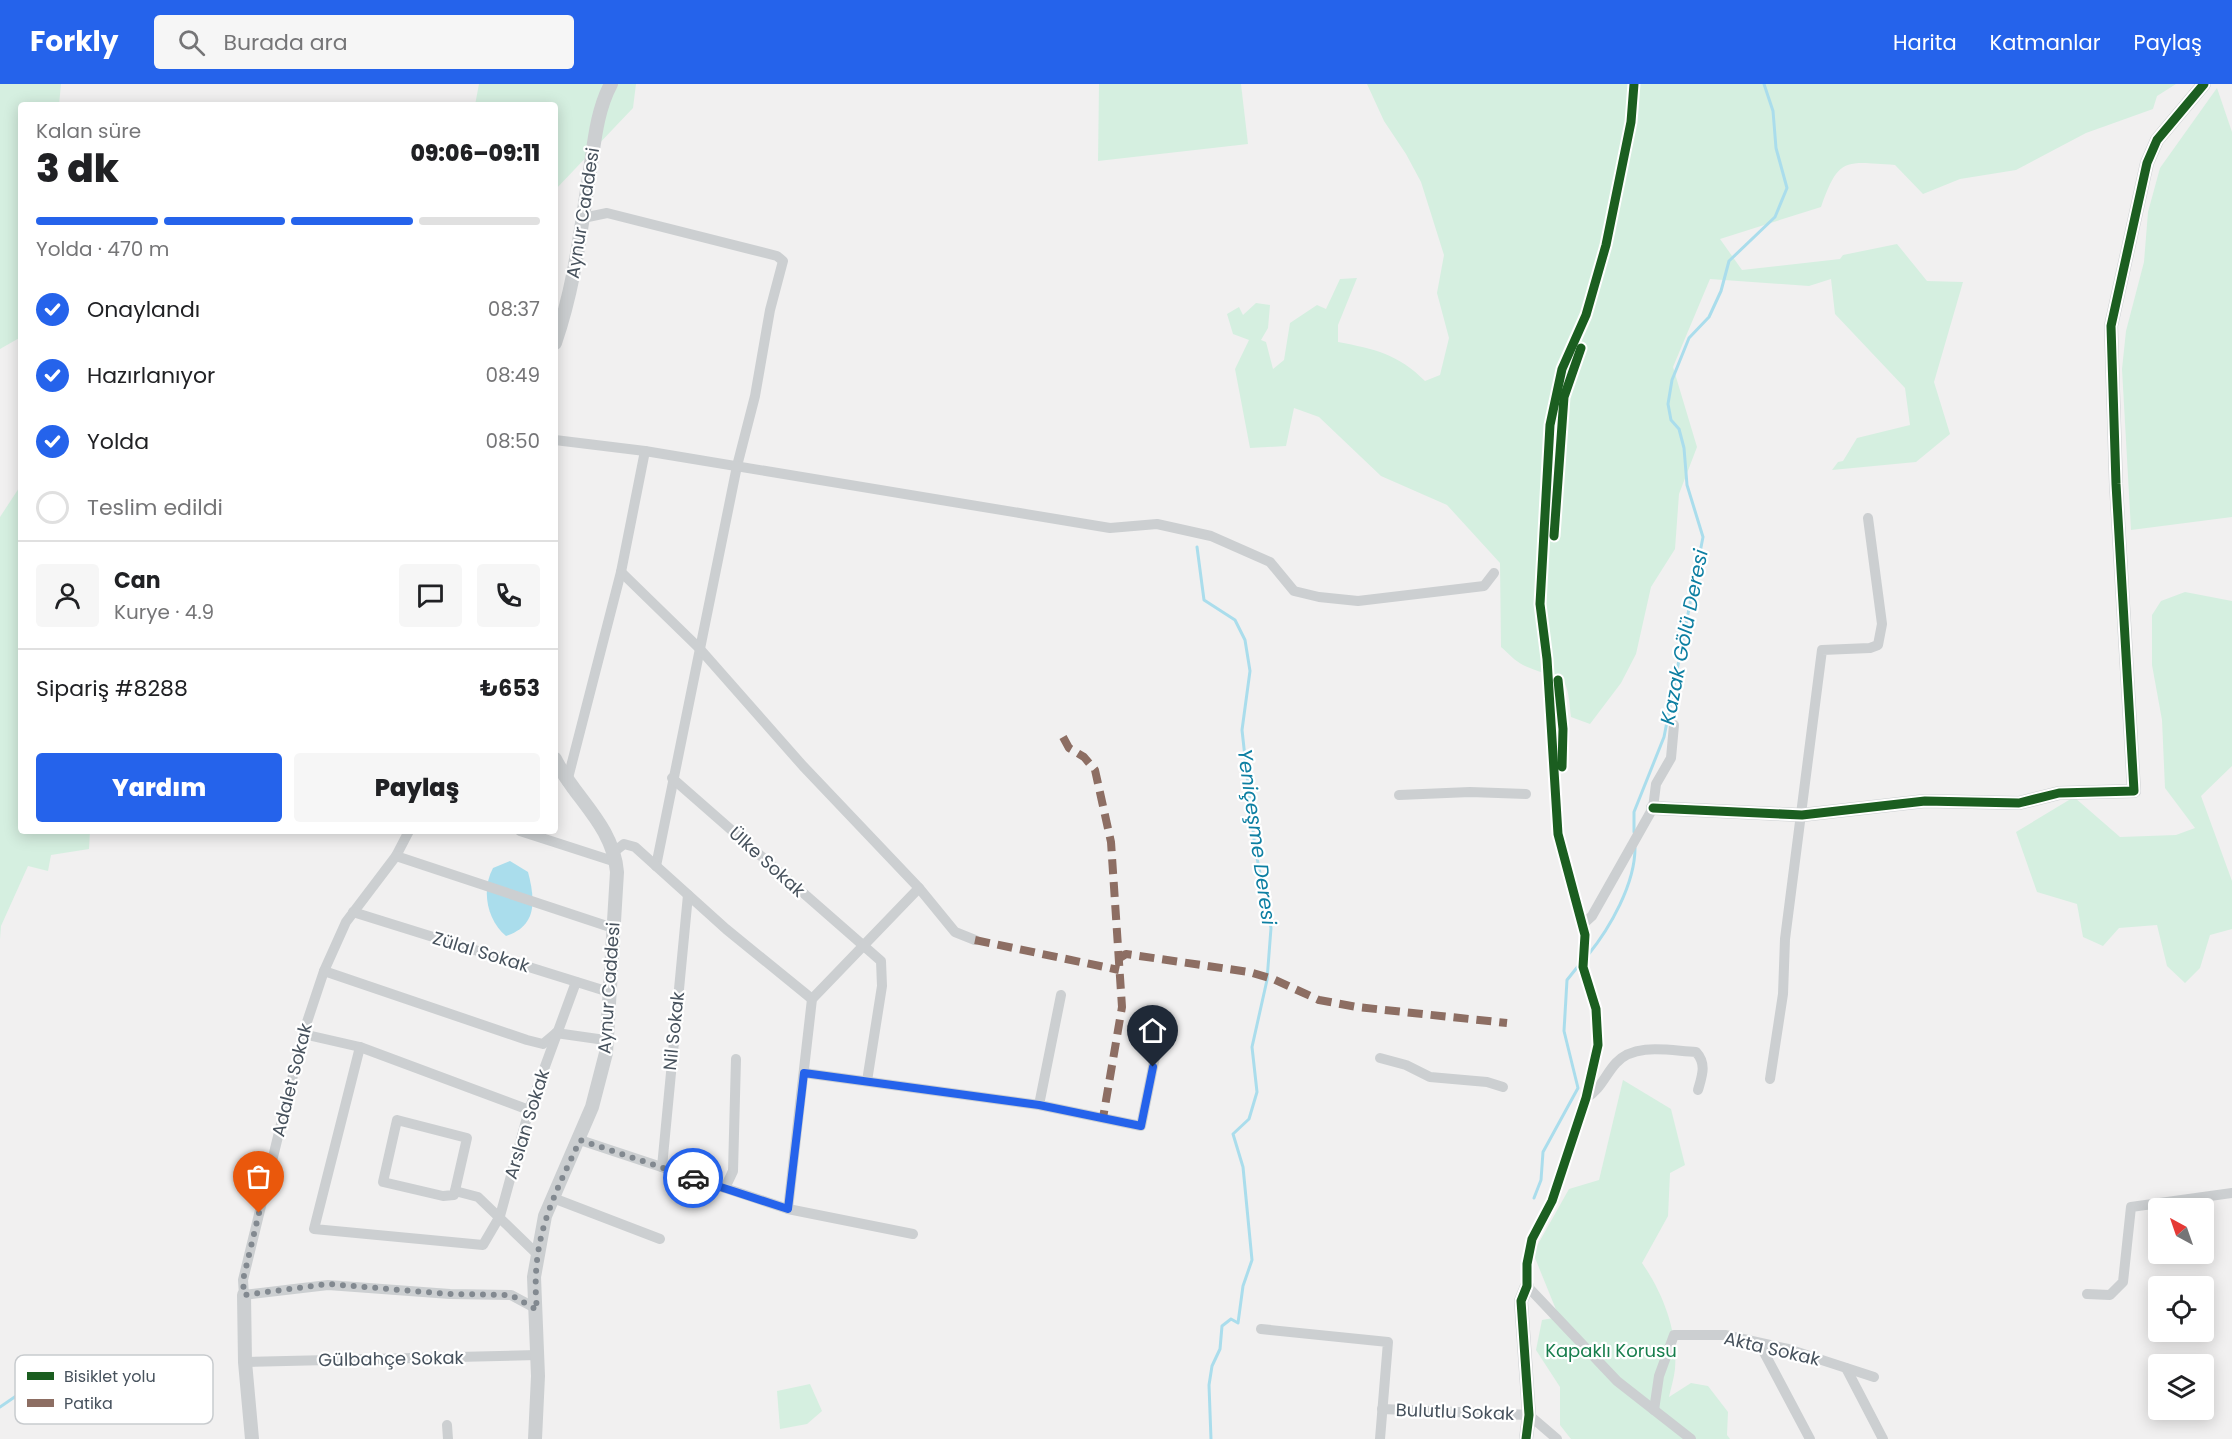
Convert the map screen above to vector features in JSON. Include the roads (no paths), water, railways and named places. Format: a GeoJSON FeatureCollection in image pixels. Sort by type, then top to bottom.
{"type":"FeatureCollection","features":[{"type":"Feature","properties":{"kind":"street","name":"Aynur Caddesi"},"geometry":{"type":"LineString","coordinates":[[558,334],[570,300],[596,134],[605,96],[611,84]]}},
{"type":"Feature","properties":{"kind":"street"},"geometry":{"type":"LineString","coordinates":[[1526,1439],[1529,1415],[1521,1301],[1527,1286],[1527,1264],[1532,1239],[1552,1201],[1586,1098],[1598,1045],[1596,1009],[1583,967],[1585,935],[1558,834],[1547,659],[1540,604],[1550,425],[1562,369],[1586,315],[1606,245],[1631,122],[1634,84]]}},
{"type":"Feature","properties":{"kind":"street"},"geometry":{"type":"LineString","coordinates":[[1653,808],[1802,815],[1925,801],[2019,803],[2059,793],[2134,791],[2116,484],[2111,326],[2147,164],[2157,140],[2204,84]]}},
{"type":"Feature","properties":{"kind":"street"},"geometry":{"type":"LineString","coordinates":[[583,218],[607,213],[777,256],[783,261],[770,310],[755,396],[737,466],[656,866]]}},
{"type":"Feature","properties":{"kind":"street"},"geometry":{"type":"LineString","coordinates":[[558,440],[645,451],[1110,528],[1157,524],[1212,536],[1270,562],[1294,591],[1319,597],[1358,601],[1455,592],[1484,586],[1494,573]]}},
{"type":"Feature","properties":{"kind":"street"},"geometry":{"type":"LineString","coordinates":[[567,782],[621,572],[645,451]]}},
{"type":"Feature","properties":{"kind":"street"},"geometry":{"type":"LineString","coordinates":[[1770,1079],[1783,994],[1785,939],[1822,650],[1870,648],[1878,645],[1882,624],[1868,518]]}},
{"type":"Feature","properties":{"kind":"street"},"geometry":{"type":"LineString","coordinates":[[621,572],[699,648],[803,766],[919,888],[955,932],[975,940]]}},
{"type":"Feature","properties":{"kind":"street"},"geometry":{"type":"LineString","coordinates":[[1582,925],[1592,916],[1653,808],[1656,784],[1671,758],[1674,725]]}},
{"type":"Feature","properties":{"kind":"street"},"geometry":{"type":"LineString","coordinates":[[558,765],[567,782],[602,827],[615,856]]}},
{"type":"Feature","properties":{"kind":"street","name":"Ülke Sokak"},"geometry":{"type":"LineString","coordinates":[[672,778],[881,961],[882,986],[867,1081]]}},
{"type":"Feature","properties":{"kind":"street"},"geometry":{"type":"LineString","coordinates":[[1399,795],[1470,792],[1526,794]]}},
{"type":"Feature","properties":{"kind":"street","name":"Adalet Sokak"},"geometry":{"type":"LineString","coordinates":[[244,1295],[243,1280],[303,1034],[324,971],[346,922],[396,856],[407,834]]}},
{"type":"Feature","properties":{"kind":"street"},"geometry":{"type":"LineString","coordinates":[[531,834],[615,856]]}},
{"type":"Feature","properties":{"kind":"street"},"geometry":{"type":"LineString","coordinates":[[615,856],[624,844],[635,848],[812,999]]}},
{"type":"Feature","properties":{"kind":"street"},"geometry":{"type":"LineString","coordinates":[[396,856],[613,928]]}},
{"type":"Feature","properties":{"kind":"street","name":"Aynur Caddesi"},"geometry":{"type":"LineString","coordinates":[[535,1439],[537,1310],[534,1277],[537,1254],[545,1216],[580,1140],[592,1107],[606,1053],[615,856]]}},
{"type":"Feature","properties":{"kind":"street"},"geometry":{"type":"LineString","coordinates":[[788,1209],[812,999],[919,888]]}},
{"type":"Feature","properties":{"kind":"street","name":"Nil Sokak"},"geometry":{"type":"LineString","coordinates":[[662,1167],[688,895]]}},
{"type":"Feature","properties":{"kind":"street","name":"Zülal Sokak"},"geometry":{"type":"LineString","coordinates":[[353,912],[609,992]]}},
{"type":"Feature","properties":{"kind":"street"},"geometry":{"type":"LineString","coordinates":[[324,971],[543,1044],[556,1033],[606,1040]]}},
{"type":"Feature","properties":{"kind":"street","name":"Arslan Sokak"},"geometry":{"type":"LineString","coordinates":[[360,1047],[314,1229],[483,1245],[500,1216],[529,1110],[576,982]]}},
{"type":"Feature","properties":{"kind":"street"},"geometry":{"type":"LineString","coordinates":[[1039,1105],[1061,994]]}},
{"type":"Feature","properties":{"kind":"street"},"geometry":{"type":"LineString","coordinates":[[303,1034],[360,1047],[529,1110]]}},
{"type":"Feature","properties":{"kind":"street"},"geometry":{"type":"LineString","coordinates":[[804,1073],[1039,1105],[1141,1126],[1156,1047]]}},
{"type":"Feature","properties":{"kind":"street"},"geometry":{"type":"LineString","coordinates":[[1586,1098],[1596,1092],[1617,1062],[1632,1051],[1696,1052],[1703,1059],[1704,1069],[1698,1090]]}},
{"type":"Feature","properties":{"kind":"street"},"geometry":{"type":"LineString","coordinates":[[1380,1058],[1406,1065],[1430,1077],[1487,1082],[1503,1087]]}},
{"type":"Feature","properties":{"kind":"street"},"geometry":{"type":"LineString","coordinates":[[725,1188],[733,1171],[736,1059]]}},
{"type":"Feature","properties":{"kind":"street"},"geometry":{"type":"LineString","coordinates":[[397,1120],[467,1138],[455,1191],[454,1195],[443,1196],[382,1182],[397,1120]]}},
{"type":"Feature","properties":{"kind":"street"},"geometry":{"type":"LineString","coordinates":[[580,1140],[788,1209],[913,1234]]}},
{"type":"Feature","properties":{"kind":"street"},"geometry":{"type":"LineString","coordinates":[[455,1191],[478,1197],[537,1254]]}},
{"type":"Feature","properties":{"kind":"street"},"geometry":{"type":"LineString","coordinates":[[2087,1294],[2110,1295],[2123,1282],[2131,1207],[2232,1193]]}},
{"type":"Feature","properties":{"kind":"street"},"geometry":{"type":"LineString","coordinates":[[553,1198],[660,1239]]}},
{"type":"Feature","properties":{"kind":"street"},"geometry":{"type":"LineString","coordinates":[[252,1439],[245,1362],[244,1295],[328,1284],[450,1294],[511,1295],[537,1310]]}},
{"type":"Feature","properties":{"kind":"street"},"geometry":{"type":"LineString","coordinates":[[1527,1286],[1617,1381],[1691,1439]]}},
{"type":"Feature","properties":{"kind":"street"},"geometry":{"type":"LineString","coordinates":[[1261,1329],[1388,1342],[1380,1439]]}},
{"type":"Feature","properties":{"kind":"street","name":"Akta Sokak"},"geometry":{"type":"LineString","coordinates":[[1654,1410],[1659,1376],[1674,1335],[1725,1335],[1874,1377]]}},
{"type":"Feature","properties":{"kind":"street"},"geometry":{"type":"LineString","coordinates":[[1759,1343],[1810,1439]]}},
{"type":"Feature","properties":{"kind":"street","name":"Gülbahçe Sokak"},"geometry":{"type":"LineString","coordinates":[[245,1362],[537,1355]]}},
{"type":"Feature","properties":{"kind":"street"},"geometry":{"type":"LineString","coordinates":[[1846,1368],[1883,1439]]}},
{"type":"Feature","properties":{"kind":"street","name":"Bulutlu Sokak"},"geometry":{"type":"LineString","coordinates":[[1382,1409],[1529,1415]]}},
{"type":"Feature","properties":{"kind":"street"},"geometry":{"type":"LineString","coordinates":[[1529,1415],[1557,1439]]}},
{"type":"Feature","properties":{"kind":"street"},"geometry":{"type":"LineString","coordinates":[[447,1425],[448,1439]]}},
{"type":"Feature","properties":{"kind":"water"},"geometry":{"type":"Polygon","coordinates":[[[510,861],[528,872],[533,901],[532,910],[524,926],[506,936],[494,922],[490,913],[487,886],[493,868],[510,861]]]}},
{"type":"Feature","properties":{"kind":"waterway","name":"Kazak Gölü Deresi"},"geometry":{"type":"LineString","coordinates":[[1634,832],[1634,812],[1664,737],[1703,537],[1687,485],[1684,448],[1679,429],[1671,420],[1668,404],[1672,380],[1689,338],[1709,317],[1721,291],[1729,261],[1775,217],[1787,188],[1776,148],[1773,111],[1764,84]]}},
{"type":"Feature","properties":{"kind":"waterway","name":"Yeniçeşme Deresi"},"geometry":{"type":"LineString","coordinates":[[1197,547],[1204,600],[1235,620],[1245,640],[1250,671],[1242,730],[1255,848],[1271,928],[1267,980],[1252,1047],[1257,1092],[1249,1119],[1233,1134],[1243,1167],[1252,1260],[1243,1286],[1238,1323],[1231,1319],[1222,1326],[1220,1349],[1212,1366],[1209,1385],[1211,1439]]}},
{"type":"Feature","properties":{"kind":"waterway","name":"Kazak Gölü Deresi"},"geometry":{"type":"LineString","coordinates":[[1588,955],[1605,932],[1620,905],[1631,876],[1635,848]]}},
{"type":"Feature","properties":{"kind":"waterway","name":"Kazak Gölü Deresi"},"geometry":{"type":"LineString","coordinates":[[1534,1198],[1541,1180],[1543,1152],[1578,1088],[1564,1031],[1567,980],[1579,965]]}},
{"type":"Feature","properties":{"kind":"waterway"},"geometry":{"type":"LineString","coordinates":[[0,1407],[15,1397]]}},
{"type":"Feature","properties":{"kind":"park label","name":"Kapaklı Korusu"},"geometry":{"type":"Point","coordinates":[1611,1351]}}]}
